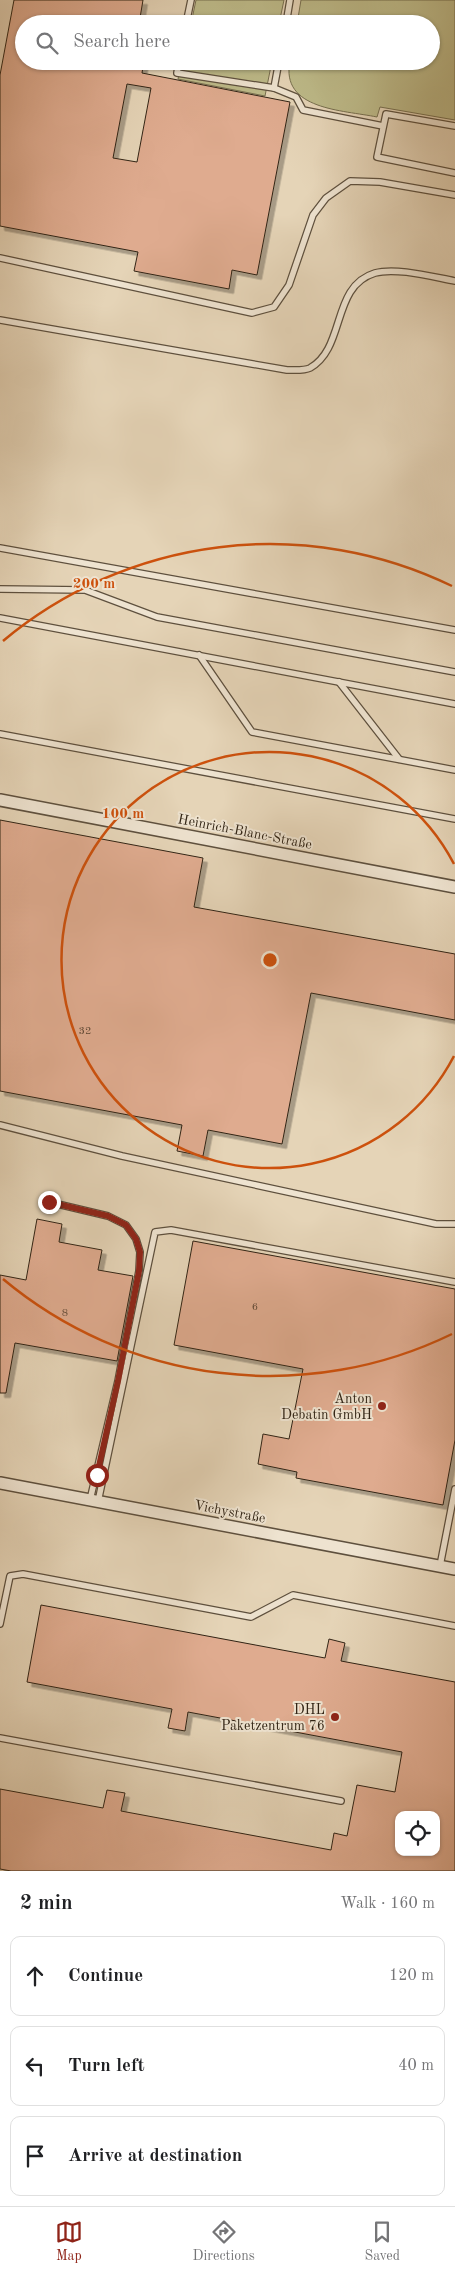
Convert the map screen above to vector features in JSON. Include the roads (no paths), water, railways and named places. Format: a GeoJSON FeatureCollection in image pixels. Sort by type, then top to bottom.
{"type":"FeatureCollection","features":[{"type":"Feature","properties":{"kind":"street","name":"Heinrich-Blanc-Straße"},"geometry":{"type":"LineString","coordinates":[[0,800],[455,886]]}},
{"type":"Feature","properties":{"kind":"street","name":"Vichystraße"},"geometry":{"type":"LineString","coordinates":[[0,1484],[455,1569]]}},
{"type":"Feature","properties":{"kind":"lane"},"geometry":{"type":"LineString","coordinates":[[188,15],[190,0]]}},
{"type":"Feature","properties":{"kind":"lane"},"geometry":{"type":"LineString","coordinates":[[288,15],[290,0]]}},
{"type":"Feature","properties":{"kind":"lane"},"geometry":{"type":"LineString","coordinates":[[178,70],[177,73],[274,88],[296,97],[303,110],[383,126]]}},
{"type":"Feature","properties":{"kind":"lane"},"geometry":{"type":"LineString","coordinates":[[274,88],[277,70]]}},
{"type":"Feature","properties":{"kind":"lane"},"geometry":{"type":"LineString","coordinates":[[455,126],[386,114],[377,157],[455,173]]}},
{"type":"Feature","properties":{"kind":"lane"},"geometry":{"type":"LineString","coordinates":[[0,258],[252,313],[274,307],[288,285],[313,216],[326,198],[350,181],[380,182],[455,195]]}},
{"type":"Feature","properties":{"kind":"lane"},"geometry":{"type":"LineString","coordinates":[[0,320],[287,370],[308,369],[325,356],[346,300],[357,283],[375,273],[400,272],[455,281]]}},
{"type":"Feature","properties":{"kind":"lane"},"geometry":{"type":"LineString","coordinates":[[0,548],[455,630]]}},
{"type":"Feature","properties":{"kind":"lane"},"geometry":{"type":"LineString","coordinates":[[0,589],[10,591],[85,590],[157,617],[455,672]]}},
{"type":"Feature","properties":{"kind":"lane"},"geometry":{"type":"LineString","coordinates":[[0,618],[455,704]]}},
{"type":"Feature","properties":{"kind":"lane"},"geometry":{"type":"LineString","coordinates":[[199,655],[252,732],[455,770]]}},
{"type":"Feature","properties":{"kind":"lane"},"geometry":{"type":"LineString","coordinates":[[339,682],[399,759]]}},
{"type":"Feature","properties":{"kind":"lane"},"geometry":{"type":"LineString","coordinates":[[0,734],[455,819]]}},
{"type":"Feature","properties":{"kind":"lane"},"geometry":{"type":"LineString","coordinates":[[0,1125],[122,1156],[426,1222],[455,1224]]}},
{"type":"Feature","properties":{"kind":"lane"},"geometry":{"type":"LineString","coordinates":[[49,1202],[108,1216],[126,1225],[136,1239],[140,1252],[139,1271],[94,1501]]}},
{"type":"Feature","properties":{"kind":"lane"},"geometry":{"type":"LineString","coordinates":[[94,1501],[154,1232],[171,1230],[455,1282]]}},
{"type":"Feature","properties":{"kind":"lane"},"geometry":{"type":"LineString","coordinates":[[440,1566],[455,1488]]}},
{"type":"Feature","properties":{"kind":"lane"},"geometry":{"type":"LineString","coordinates":[[0,1624],[10,1576],[23,1574],[251,1617],[293,1595],[455,1626]]}},
{"type":"Feature","properties":{"kind":"lane"},"geometry":{"type":"LineString","coordinates":[[0,1738],[340,1801]]}},
{"type":"Feature","properties":{"kind":"place","name":"Anton Debatin GmbH"},"geometry":{"type":"Point","coordinates":[382,1406]}},
{"type":"Feature","properties":{"kind":"place","name":"DHL Paketzentrum 76"},"geometry":{"type":"Point","coordinates":[335,1717]}}]}
